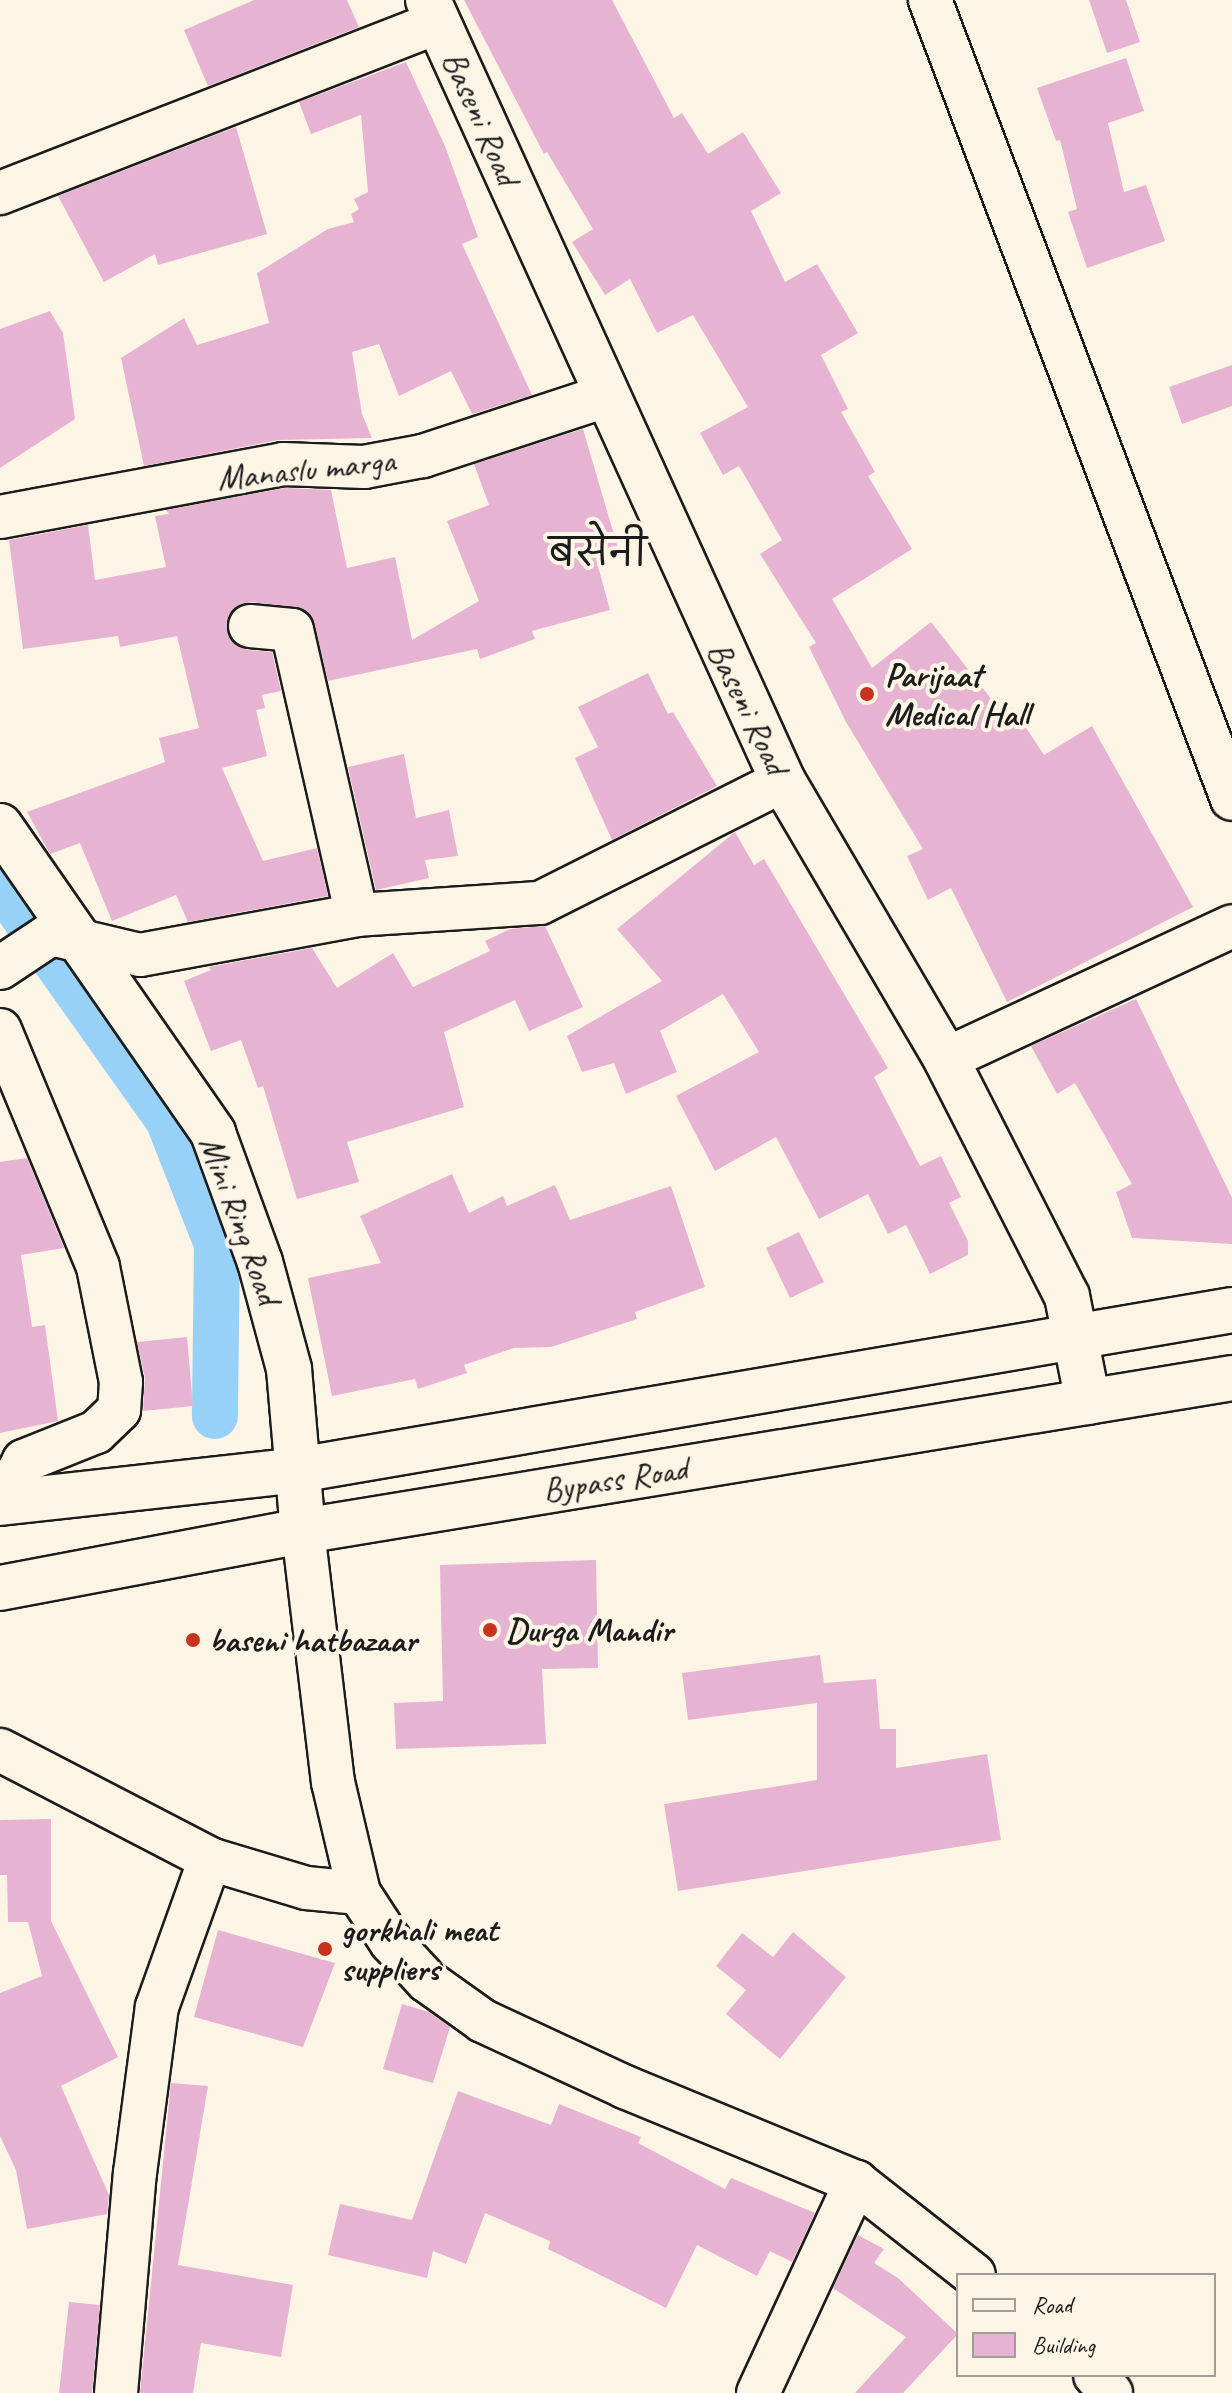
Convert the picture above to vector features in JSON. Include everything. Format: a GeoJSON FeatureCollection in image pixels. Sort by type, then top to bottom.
{"type":"FeatureCollection","features":[{"type":"Feature","properties":{"kind":"main road","name":"Baseni Road"},"geometry":{"type":"LineString","coordinates":[[433,11],[605,396],[783,781],[946,1059],[1067,1296],[1078,1337],[1088,1402]]}},
{"type":"Feature","properties":{"kind":"main road","name":"Mini Ring Road"},"geometry":{"type":"LineString","coordinates":[[0,826],[64,938],[213,1133],[260,1262],[289,1369],[303,1531]]}},
{"type":"Feature","properties":{"kind":"main road","name":"Bypass Road"},"geometry":{"type":"LineString","coordinates":[[8,1501],[298,1470],[1232,1310]]}},
{"type":"Feature","properties":{"kind":"main road","name":"Bypass Road"},"geometry":{"type":"LineString","coordinates":[[0,1588],[303,1531],[1232,1378]]}},
{"type":"Feature","properties":{"kind":"street"},"geometry":{"type":"LineString","coordinates":[[930,0],[1232,799]]}},
{"type":"Feature","properties":{"kind":"street"},"geometry":{"type":"LineString","coordinates":[[0,193],[433,11]]}},
{"type":"Feature","properties":{"kind":"street","name":"Manaslu marga"},"geometry":{"type":"LineString","coordinates":[[0,517],[283,464],[364,467],[423,456],[605,396]]}},
{"type":"Feature","properties":{"kind":"street"},"geometry":{"type":"LineString","coordinates":[[250,626],[292,630],[357,915]]}},
{"type":"Feature","properties":{"kind":"street"},"geometry":{"type":"LineString","coordinates":[[5,964],[64,938],[140,955],[357,915],[540,903],[783,781]]}},
{"type":"Feature","properties":{"kind":"street"},"geometry":{"type":"LineString","coordinates":[[946,1059],[1232,926]]}},
{"type":"Feature","properties":{"kind":"street"},"geometry":{"type":"LineString","coordinates":[[0,1030],[98,1267],[121,1382],[119,1410],[96,1432],[24,1461],[12,1483],[8,1501]]}},
{"type":"Feature","properties":{"kind":"street"},"geometry":{"type":"LineString","coordinates":[[303,1531],[333,1782],[359,1893],[391,1942],[427,1981],[483,2021],[856,2182],[971,2273]]}},
{"type":"Feature","properties":{"kind":"street"},"geometry":{"type":"LineString","coordinates":[[0,1750],[210,1859],[306,1888],[359,1893]]}},
{"type":"Feature","properties":{"kind":"street"},"geometry":{"type":"LineString","coordinates":[[116,2393],[135,2173],[157,2007],[210,1859]]}},
{"type":"Feature","properties":{"kind":"street"},"geometry":{"type":"LineString","coordinates":[[758,2393],[856,2182]]}},
{"type":"Feature","properties":{"kind":"street"},"geometry":{"type":"LineString","coordinates":[[1097,2377],[1111,2393]]}},
{"type":"Feature","properties":{"kind":"building"},"geometry":{"type":"Polygon","coordinates":[[[254,0],[347,0],[359,27],[208,86],[184,30],[254,0]]]}},
{"type":"Feature","properties":{"kind":"building"},"geometry":{"type":"Polygon","coordinates":[[[464,0],[612,0],[674,118],[682,113],[708,154],[743,132],[781,193],[751,211],[785,282],[817,264],[858,333],[821,355],[848,409],[841,412],[875,472],[868,476],[912,549],[832,599],[872,668],[931,622],[1003,714],[1013,708],[1044,755],[1092,726],[1193,907],[1007,1002],[951,888],[928,900],[907,856],[923,849],[846,722],[809,647],[816,643],[760,554],[782,540],[739,466],[723,475],[700,433],[748,407],[693,315],[657,333],[630,279],[605,295],[572,242],[593,229],[547,152],[544,154],[464,0]]]}},
{"type":"Feature","properties":{"kind":"building"},"geometry":{"type":"Polygon","coordinates":[[[1089,0],[1126,0],[1140,42],[1107,53],[1089,0]]]}},
{"type":"Feature","properties":{"kind":"building"},"geometry":{"type":"Polygon","coordinates":[[[1126,58],[1144,111],[1108,123],[1124,192],[1146,185],[1165,241],[1087,268],[1068,212],[1077,209],[1060,140],[1056,141],[1037,88],[1126,58]]]}},
{"type":"Feature","properties":{"kind":"building"},"geometry":{"type":"Polygon","coordinates":[[[406,62],[445,146],[478,237],[462,244],[532,395],[472,414],[451,371],[399,396],[379,344],[352,352],[362,414],[372,438],[279,440],[144,466],[121,358],[184,318],[197,345],[269,323],[257,273],[328,229],[354,222],[351,214],[359,209],[354,199],[368,192],[361,115],[311,134],[299,102],[406,62]]]}},
{"type":"Feature","properties":{"kind":"building"},"geometry":{"type":"Polygon","coordinates":[[[236,127],[267,234],[158,265],[155,254],[104,282],[58,196],[236,127]]]}},
{"type":"Feature","properties":{"kind":"building"},"geometry":{"type":"Polygon","coordinates":[[[50,311],[63,333],[75,419],[0,468],[0,329],[50,311]]]}},
{"type":"Feature","properties":{"kind":"building"},"geometry":{"type":"Polygon","coordinates":[[[1232,365],[1232,406],[1182,424],[1169,387],[1232,365]]]}},
{"type":"Feature","properties":{"kind":"building"},"geometry":{"type":"Polygon","coordinates":[[[583,429],[619,552],[596,559],[610,610],[532,631],[535,639],[480,659],[477,649],[328,681],[315,625],[307,611],[252,602],[230,613],[229,637],[247,650],[272,652],[281,691],[262,695],[265,708],[256,710],[267,756],[222,768],[263,861],[317,848],[328,896],[188,922],[176,895],[112,921],[80,843],[50,854],[27,812],[165,762],[159,738],[199,728],[177,636],[120,647],[118,636],[23,649],[9,540],[88,525],[95,580],[166,567],[155,516],[169,514],[166,510],[285,488],[331,490],[347,568],[395,557],[412,640],[479,601],[447,521],[489,505],[474,464],[583,429]]]}},
{"type":"Feature","properties":{"kind":"building"},"geometry":{"type":"Polygon","coordinates":[[[648,673],[668,714],[673,712],[717,786],[612,840],[575,758],[598,747],[578,707],[648,673]]]}},
{"type":"Feature","properties":{"kind":"building"},"geometry":{"type":"Polygon","coordinates":[[[404,754],[416,818],[449,810],[458,856],[425,860],[429,878],[376,890],[348,767],[404,754]]]}},
{"type":"Feature","properties":{"kind":"building"},"geometry":{"type":"Polygon","coordinates":[[[735,832],[754,865],[764,859],[888,1068],[874,1077],[920,1166],[941,1156],[961,1197],[949,1203],[968,1241],[968,1255],[930,1274],[906,1225],[888,1234],[868,1194],[819,1219],[776,1137],[715,1171],[676,1096],[759,1052],[723,994],[660,1031],[677,1072],[626,1094],[614,1063],[582,1072],[567,1036],[662,981],[617,929],[735,832]]]}},
{"type":"Feature","properties":{"kind":"building"},"geometry":{"type":"Polygon","coordinates":[[[545,926],[583,1007],[529,1031],[515,1000],[444,1032],[464,1107],[347,1142],[359,1182],[297,1199],[263,1086],[258,1088],[241,1040],[211,1051],[184,981],[211,970],[209,967],[312,948],[337,988],[393,953],[413,987],[490,951],[485,941],[510,929],[545,926]]]}},
{"type":"Feature","properties":{"kind":"building"},"geometry":{"type":"Polygon","coordinates":[[[1136,999],[1232,1198],[1232,1244],[1132,1238],[1116,1192],[1132,1184],[1075,1083],[1057,1094],[1031,1046],[1136,999]]]}},
{"type":"Feature","properties":{"kind":"building"},"geometry":{"type":"Polygon","coordinates":[[[27,1158],[64,1248],[21,1255],[32,1327],[45,1325],[58,1421],[0,1433],[0,1162],[27,1158]]]}},
{"type":"Feature","properties":{"kind":"building"},"geometry":{"type":"Polygon","coordinates":[[[452,1174],[469,1213],[503,1196],[507,1206],[555,1185],[570,1220],[671,1186],[705,1287],[635,1312],[637,1319],[551,1347],[514,1348],[464,1365],[467,1373],[418,1389],[415,1379],[332,1396],[308,1278],[381,1263],[360,1216],[452,1174]]]}},
{"type":"Feature","properties":{"kind":"building"},"geometry":{"type":"Polygon","coordinates":[[[799,1232],[824,1282],[790,1298],[766,1248],[799,1232]]]}},
{"type":"Feature","properties":{"kind":"building"},"geometry":{"type":"Polygon","coordinates":[[[187,1337],[193,1406],[143,1411],[145,1378],[137,1342],[187,1337]]]}},
{"type":"Feature","properties":{"kind":"building"},"geometry":{"type":"Polygon","coordinates":[[[596,1560],[598,1668],[542,1669],[546,1744],[396,1749],[394,1703],[443,1701],[440,1565],[596,1560]]]}},
{"type":"Feature","properties":{"kind":"building"},"geometry":{"type":"Polygon","coordinates":[[[820,1655],[824,1683],[876,1679],[880,1729],[896,1729],[896,1768],[987,1754],[1001,1840],[678,1891],[664,1804],[817,1780],[817,1703],[688,1720],[682,1673],[820,1655]]]}},
{"type":"Feature","properties":{"kind":"building"},"geometry":{"type":"Polygon","coordinates":[[[51,1819],[51,1921],[118,2057],[61,2086],[109,2195],[107,2214],[27,2229],[16,2170],[0,2136],[0,1993],[42,1976],[28,1922],[8,1922],[7,1875],[0,1875],[0,1820],[51,1819]]]}},
{"type":"Feature","properties":{"kind":"building"},"geometry":{"type":"Polygon","coordinates":[[[218,1930],[335,1963],[303,2047],[194,2017],[218,1930]]]}},
{"type":"Feature","properties":{"kind":"building"},"geometry":{"type":"Polygon","coordinates":[[[793,1932],[846,1977],[780,2059],[726,2014],[746,1990],[716,1966],[742,1933],[773,1957],[793,1932]]]}},
{"type":"Feature","properties":{"kind":"building"},"geometry":{"type":"Polygon","coordinates":[[[402,2004],[429,2012],[450,2027],[433,2083],[383,2069],[402,2004]]]}},
{"type":"Feature","properties":{"kind":"building"},"geometry":{"type":"Polygon","coordinates":[[[171,2083],[208,2086],[178,2265],[293,2285],[281,2357],[201,2343],[193,2393],[140,2393],[171,2083]]]}},
{"type":"Feature","properties":{"kind":"building"},"geometry":{"type":"Polygon","coordinates":[[[458,2091],[551,2125],[559,2104],[641,2137],[638,2143],[725,2189],[731,2178],[815,2213],[792,2262],[770,2251],[757,2276],[697,2245],[666,2308],[548,2249],[550,2241],[485,2213],[466,2264],[433,2251],[427,2278],[328,2255],[340,2204],[412,2220],[458,2091]]]}},
{"type":"Feature","properties":{"kind":"building"},"geometry":{"type":"Polygon","coordinates":[[[858,2235],[884,2249],[874,2263],[898,2278],[956,2332],[956,2336],[903,2393],[855,2393],[906,2337],[833,2288],[858,2235]]]}},
{"type":"Feature","properties":{"kind":"building"},"geometry":{"type":"Polygon","coordinates":[[[69,2302],[100,2305],[92,2393],[59,2393],[69,2302]]]}},
{"type":"Feature","properties":{"kind":"waterway"},"geometry":{"type":"LineString","coordinates":[[0,883],[168,1119],[217,1244],[215,1416]]}},
{"type":"Feature","properties":{"kind":"place","name":"Parijaat Medical Hall"},"geometry":{"type":"Point","coordinates":[867,694]}},
{"type":"Feature","properties":{"kind":"place","name":"Durga Mandir"},"geometry":{"type":"Point","coordinates":[490,1630]}},
{"type":"Feature","properties":{"kind":"place","name":"baseni hatbazaar"},"geometry":{"type":"Point","coordinates":[193,1640]}},
{"type":"Feature","properties":{"kind":"place","name":"gorkhali meat suppliers"},"geometry":{"type":"Point","coordinates":[325,1949]}},
{"type":"Feature","properties":{"kind":"district","name":"बसेनी"},"geometry":{"type":"Point","coordinates":[598,553]}}]}
